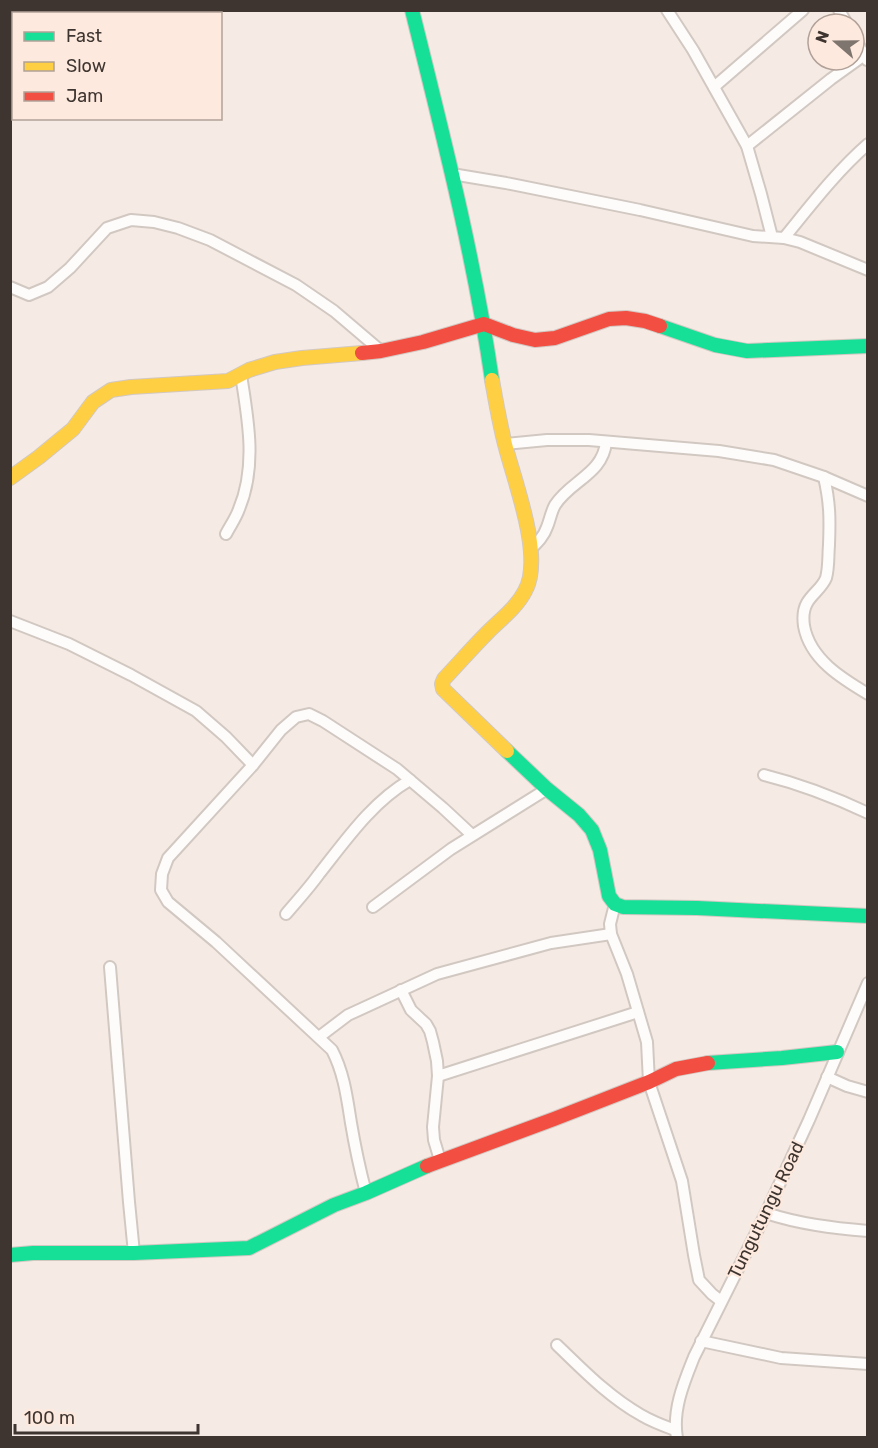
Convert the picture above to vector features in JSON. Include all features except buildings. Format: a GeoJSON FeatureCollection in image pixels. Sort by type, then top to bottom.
{"type":"FeatureCollection","features":[{"type":"Feature","properties":{"kind":"street"},"geometry":{"type":"LineString","coordinates":[[412,10],[452,174],[484,324],[493,384],[531,549],[531,575],[518,603],[444,678],[443,689],[547,789],[579,815],[592,830],[600,850],[609,896],[615,904],[623,907],[867,916]]}},
{"type":"Feature","properties":{"kind":"street"},"geometry":{"type":"LineString","coordinates":[[667,10],[693,50],[747,146],[772,237]]}},
{"type":"Feature","properties":{"kind":"street"},"geometry":{"type":"LineString","coordinates":[[714,87],[803,10]]}},
{"type":"Feature","properties":{"kind":"street"},"geometry":{"type":"LineString","coordinates":[[747,146],[843,72]]}},
{"type":"Feature","properties":{"kind":"street"},"geometry":{"type":"LineString","coordinates":[[784,238],[828,183],[867,144]]}},
{"type":"Feature","properties":{"kind":"street"},"geometry":{"type":"LineString","coordinates":[[452,174],[640,210],[727,231],[784,238],[800,242],[867,270]]}},
{"type":"Feature","properties":{"kind":"street"},"geometry":{"type":"LineString","coordinates":[[10,287],[30,295],[48,286],[70,268],[107,228],[131,220],[154,222],[210,240],[296,285],[334,311],[381,351]]}},
{"type":"Feature","properties":{"kind":"street"},"geometry":{"type":"LineString","coordinates":[[10,478],[73,429],[93,402],[111,390],[228,381],[261,365],[302,358],[381,351],[423,342],[484,324],[513,335],[536,340],[555,338],[609,319],[627,318],[645,321],[715,345],[747,351],[867,346]]}},
{"type":"Feature","properties":{"kind":"street"},"geometry":{"type":"LineString","coordinates":[[226,534],[239,510],[246,486],[250,457],[248,420],[241,375]]}},
{"type":"Feature","properties":{"kind":"street"},"geometry":{"type":"LineString","coordinates":[[506,444],[547,440],[589,440],[719,451],[774,460],[824,477],[867,496]]}},
{"type":"Feature","properties":{"kind":"street"},"geometry":{"type":"LineString","coordinates":[[531,549],[544,534],[554,506],[600,462],[606,442]]}},
{"type":"Feature","properties":{"kind":"street"},"geometry":{"type":"LineString","coordinates":[[824,477],[829,499],[829,562],[822,586],[806,604],[803,619],[806,638],[825,664],[840,677],[867,694]]}},
{"type":"Feature","properties":{"kind":"street"},"geometry":{"type":"LineString","coordinates":[[10,621],[131,675],[196,711],[253,765]]}},
{"type":"Feature","properties":{"kind":"street"},"geometry":{"type":"LineString","coordinates":[[366,1193],[358,1164],[344,1084],[339,1063],[332,1050],[216,942],[168,902],[160,890],[162,874],[168,858],[253,765],[280,730],[296,717],[309,714],[378,756],[410,780],[472,835]]}},
{"type":"Feature","properties":{"kind":"street"},"geometry":{"type":"LineString","coordinates":[[764,775],[797,783],[867,813]]}},
{"type":"Feature","properties":{"kind":"street"},"geometry":{"type":"LineString","coordinates":[[286,914],[366,817],[382,800],[410,780]]}},
{"type":"Feature","properties":{"kind":"street"},"geometry":{"type":"LineString","coordinates":[[373,907],[451,849],[547,789]]}},
{"type":"Feature","properties":{"kind":"street"},"geometry":{"type":"LineString","coordinates":[[615,904],[610,924],[611,934],[627,974],[647,1042],[649,1082],[682,1181],[699,1280],[722,1301]]}},
{"type":"Feature","properties":{"kind":"street"},"geometry":{"type":"LineString","coordinates":[[319,1037],[348,1015],[437,974],[530,948],[611,934]]}},
{"type":"Feature","properties":{"kind":"street"},"geometry":{"type":"LineString","coordinates":[[110,966],[134,1253]]}},
{"type":"Feature","properties":{"kind":"street","name":"Tungutungu Road"},"geometry":{"type":"LineString","coordinates":[[676,1434],[676,1411],[685,1379],[701,1341],[766,1213],[867,984]]}},
{"type":"Feature","properties":{"kind":"street"},"geometry":{"type":"LineString","coordinates":[[401,990],[411,1010],[430,1031],[437,1061],[438,1076],[433,1126],[434,1140],[440,1160]]}},
{"type":"Feature","properties":{"kind":"street"},"geometry":{"type":"LineString","coordinates":[[438,1076],[638,1012]]}},
{"type":"Feature","properties":{"kind":"street"},"geometry":{"type":"LineString","coordinates":[[10,1255],[249,1248],[334,1205],[440,1160],[554,1119],[676,1069],[710,1063],[837,1052]]}},
{"type":"Feature","properties":{"kind":"street"},"geometry":{"type":"LineString","coordinates":[[827,1077],[867,1092]]}},
{"type":"Feature","properties":{"kind":"street"},"geometry":{"type":"LineString","coordinates":[[766,1213],[789,1221],[816,1226],[867,1231]]}},
{"type":"Feature","properties":{"kind":"street"},"geometry":{"type":"LineString","coordinates":[[701,1341],[781,1358],[867,1364]]}},
{"type":"Feature","properties":{"kind":"street"},"geometry":{"type":"LineString","coordinates":[[557,1345],[597,1383],[626,1405],[676,1434]]}},
{"type":"Feature","properties":{"kind":"traffic: fast"},"geometry":{"type":"LineString","coordinates":[[412,10],[467,240],[492,380]]}},
{"type":"Feature","properties":{"kind":"traffic: fast"},"geometry":{"type":"LineString","coordinates":[[660,326],[715,345],[747,351],[868,346]]}},
{"type":"Feature","properties":{"kind":"traffic: fast"},"geometry":{"type":"LineString","coordinates":[[507,751],[547,789],[579,815],[592,830],[600,850],[609,896],[615,904],[623,907],[868,916]]}},
{"type":"Feature","properties":{"kind":"traffic: fast"},"geometry":{"type":"LineString","coordinates":[[708,1063],[837,1052]]}},
{"type":"Feature","properties":{"kind":"traffic: fast"},"geometry":{"type":"LineString","coordinates":[[10,1255],[249,1248],[334,1205],[427,1166]]}},
{"type":"Feature","properties":{"kind":"traffic: slow"},"geometry":{"type":"LineString","coordinates":[[10,478],[73,429],[93,402],[111,390],[228,381],[249,370],[275,362],[362,353]]}},
{"type":"Feature","properties":{"kind":"traffic: slow"},"geometry":{"type":"LineString","coordinates":[[492,380],[504,440],[530,540],[530,577],[518,602],[471,649],[442,684],[443,689],[507,751]]}},
{"type":"Feature","properties":{"kind":"traffic: jam"},"geometry":{"type":"LineString","coordinates":[[362,353],[423,342],[484,324],[513,335],[535,340],[555,338],[609,319],[626,318],[660,326]]}},
{"type":"Feature","properties":{"kind":"traffic: jam"},"geometry":{"type":"LineString","coordinates":[[427,1166],[649,1082],[676,1069],[708,1063]]}}]}
